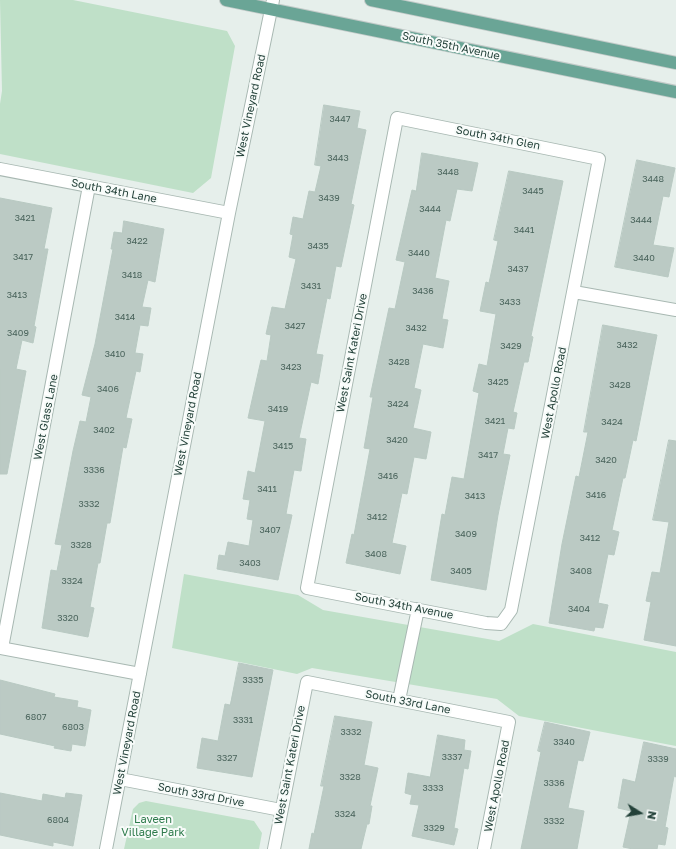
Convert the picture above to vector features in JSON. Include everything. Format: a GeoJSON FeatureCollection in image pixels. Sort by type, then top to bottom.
{"type":"FeatureCollection","features":[{"type":"Feature","properties":{"kind":"main road","name":"South 35th Avenue"},"geometry":{"type":"LineString","coordinates":[[226,0],[272,5],[676,92]]}},
{"type":"Feature","properties":{"kind":"main road"},"geometry":{"type":"LineString","coordinates":[[371,0],[676,63]]}},
{"type":"Feature","properties":{"kind":"street","name":"West Vineyard Road"},"geometry":{"type":"LineString","coordinates":[[106,849],[229,213],[272,5]]}},
{"type":"Feature","properties":{"kind":"street","name":"South 34th Glen"},"geometry":{"type":"LineString","coordinates":[[397,118],[599,159]]}},
{"type":"Feature","properties":{"kind":"street","name":"West Saint Kateri Drive"},"geometry":{"type":"LineString","coordinates":[[307,588],[397,118]]}},
{"type":"Feature","properties":{"kind":"street","name":"West Apollo Road"},"geometry":{"type":"LineString","coordinates":[[501,624],[511,610],[599,159]]}},
{"type":"Feature","properties":{"kind":"street","name":"South 34th Lane"},"geometry":{"type":"LineString","coordinates":[[0,169],[229,213]]}},
{"type":"Feature","properties":{"kind":"street","name":"West Glass Lane"},"geometry":{"type":"LineString","coordinates":[[1,648],[89,186]]}},
{"type":"Feature","properties":{"kind":"street"},"geometry":{"type":"LineString","coordinates":[[574,292],[676,310]]}},
{"type":"Feature","properties":{"kind":"street","name":"South 34th Avenue"},"geometry":{"type":"LineString","coordinates":[[307,588],[486,623],[501,624]]}},
{"type":"Feature","properties":{"kind":"street"},"geometry":{"type":"LineString","coordinates":[[399,700],[418,609]]}},
{"type":"Feature","properties":{"kind":"street"},"geometry":{"type":"LineString","coordinates":[[1,648],[140,674]]}},
{"type":"Feature","properties":{"kind":"street","name":"West Saint Kateri Drive"},"geometry":{"type":"LineString","coordinates":[[274,849],[307,682]]}},
{"type":"Feature","properties":{"kind":"street","name":"South 33rd Lane"},"geometry":{"type":"LineString","coordinates":[[307,682],[509,722]]}},
{"type":"Feature","properties":{"kind":"street","name":"West Apollo Road"},"geometry":{"type":"LineString","coordinates":[[484,849],[509,722]]}},
{"type":"Feature","properties":{"kind":"street","name":"South 33rd Drive"},"geometry":{"type":"LineString","coordinates":[[120,779],[281,810]]}},
{"type":"Feature","properties":{"kind":"green space"},"geometry":{"type":"Polygon","coordinates":[[[0,0],[73,0],[227,31],[235,46],[211,178],[193,193],[0,154],[0,104],[2,91],[0,0]]]}},
{"type":"Feature","properties":{"kind":"green space"},"geometry":{"type":"Polygon","coordinates":[[[184,574],[298,595],[323,610],[499,641],[533,624],[676,652],[676,746],[519,716],[497,699],[312,668],[297,674],[172,648],[184,574]]]}},
{"type":"Feature","properties":{"kind":"green space","name":"Laveen Village Park"},"geometry":{"type":"Polygon","coordinates":[[[146,801],[254,821],[262,833],[259,849],[124,849],[133,809],[139,803],[146,801]]]}},
{"type":"Feature","properties":{"kind":"building"},"geometry":{"type":"Polygon","coordinates":[[[324,105],[360,111],[357,128],[366,130],[351,204],[354,205],[341,267],[336,266],[330,299],[327,298],[316,354],[323,355],[318,384],[311,382],[299,438],[306,439],[301,471],[294,470],[286,514],[292,515],[278,580],[217,569],[219,555],[225,556],[228,542],[249,546],[253,520],[247,519],[250,500],[243,499],[248,471],[255,473],[265,421],[248,418],[261,360],[267,361],[271,335],[266,334],[272,307],[285,309],[296,259],[289,257],[293,235],[290,234],[293,217],[303,219],[309,191],[315,192],[321,166],[315,165],[324,105]]]}},
{"type":"Feature","properties":{"kind":"building"},"geometry":{"type":"Polygon","coordinates":[[[422,153],[478,163],[472,191],[457,189],[450,221],[446,220],[435,278],[449,281],[442,319],[448,320],[443,348],[423,344],[414,388],[421,390],[413,428],[431,432],[426,459],[414,457],[407,494],[402,493],[392,543],[406,546],[400,574],[346,563],[352,534],[354,535],[370,449],[364,448],[373,397],[370,397],[389,308],[395,309],[405,262],[396,260],[412,190],[416,191],[422,153]]]}},
{"type":"Feature","properties":{"kind":"building"},"geometry":{"type":"Polygon","coordinates":[[[637,160],[675,168],[669,197],[663,196],[653,245],[674,248],[668,277],[615,267],[637,160]]]}},
{"type":"Feature","properties":{"kind":"building"},"geometry":{"type":"Polygon","coordinates":[[[509,171],[563,181],[531,336],[533,337],[528,362],[524,362],[513,412],[517,413],[514,429],[508,428],[503,454],[510,455],[498,515],[486,590],[431,580],[442,514],[445,515],[452,477],[464,479],[479,393],[473,391],[479,364],[487,366],[496,314],[480,311],[486,282],[489,283],[498,241],[494,240],[509,171]]]}},
{"type":"Feature","properties":{"kind":"building"},"geometry":{"type":"Polygon","coordinates":[[[0,198],[52,208],[44,249],[48,249],[34,326],[36,327],[33,343],[22,340],[16,369],[26,371],[7,474],[0,474],[0,198]]]}},
{"type":"Feature","properties":{"kind":"building"},"geometry":{"type":"Polygon","coordinates":[[[124,221],[164,229],[155,282],[148,280],[142,307],[151,308],[148,326],[140,325],[135,353],[143,354],[140,372],[136,371],[126,418],[132,419],[126,448],[123,447],[110,523],[107,523],[100,563],[98,563],[90,607],[94,608],[88,637],[42,628],[51,570],[57,571],[62,545],[55,544],[73,451],[80,421],[86,422],[91,397],[82,395],[95,344],[113,249],[111,249],[114,232],[122,233],[124,221]]]}},
{"type":"Feature","properties":{"kind":"building"},"geometry":{"type":"Polygon","coordinates":[[[603,325],[657,335],[636,441],[633,440],[612,530],[619,532],[614,555],[608,554],[598,603],[608,605],[603,628],[595,627],[594,631],[549,623],[562,544],[576,476],[579,477],[588,432],[584,432],[603,325]]]}},
{"type":"Feature","properties":{"kind":"building"},"geometry":{"type":"Polygon","coordinates":[[[669,440],[676,441],[676,646],[644,640],[651,602],[646,601],[652,572],[660,573],[669,522],[653,520],[669,440]]]}},
{"type":"Feature","properties":{"kind":"building"},"geometry":{"type":"Polygon","coordinates":[[[239,663],[273,670],[252,777],[197,768],[202,738],[218,741],[225,704],[230,705],[239,663]]]}},
{"type":"Feature","properties":{"kind":"building"},"geometry":{"type":"Polygon","coordinates":[[[0,680],[55,694],[54,697],[78,701],[77,707],[91,710],[85,746],[72,744],[71,751],[0,734],[0,680]]]}},
{"type":"Feature","properties":{"kind":"building"},"geometry":{"type":"Polygon","coordinates":[[[335,716],[372,722],[364,765],[378,768],[370,806],[372,806],[369,824],[367,824],[361,849],[309,849],[312,833],[314,834],[324,786],[321,786],[335,716]]]}},
{"type":"Feature","properties":{"kind":"building"},"geometry":{"type":"Polygon","coordinates":[[[545,722],[590,732],[583,761],[578,760],[568,808],[584,811],[577,849],[521,849],[541,752],[538,751],[545,722]]]}},
{"type":"Feature","properties":{"kind":"building"},"geometry":{"type":"Polygon","coordinates":[[[438,735],[465,740],[464,750],[471,751],[468,769],[464,768],[454,828],[458,829],[454,845],[412,836],[419,805],[410,804],[412,795],[405,793],[408,773],[430,777],[438,735]]]}},
{"type":"Feature","properties":{"kind":"building"},"geometry":{"type":"Polygon","coordinates":[[[644,742],[676,749],[676,777],[674,776],[665,827],[668,828],[665,845],[658,844],[657,849],[633,849],[623,847],[631,811],[618,808],[623,779],[635,782],[644,742]]]}},
{"type":"Feature","properties":{"kind":"building"},"geometry":{"type":"Polygon","coordinates":[[[0,793],[42,801],[43,794],[65,798],[66,793],[82,795],[73,846],[53,842],[53,846],[0,835],[0,793]]]}}]}
